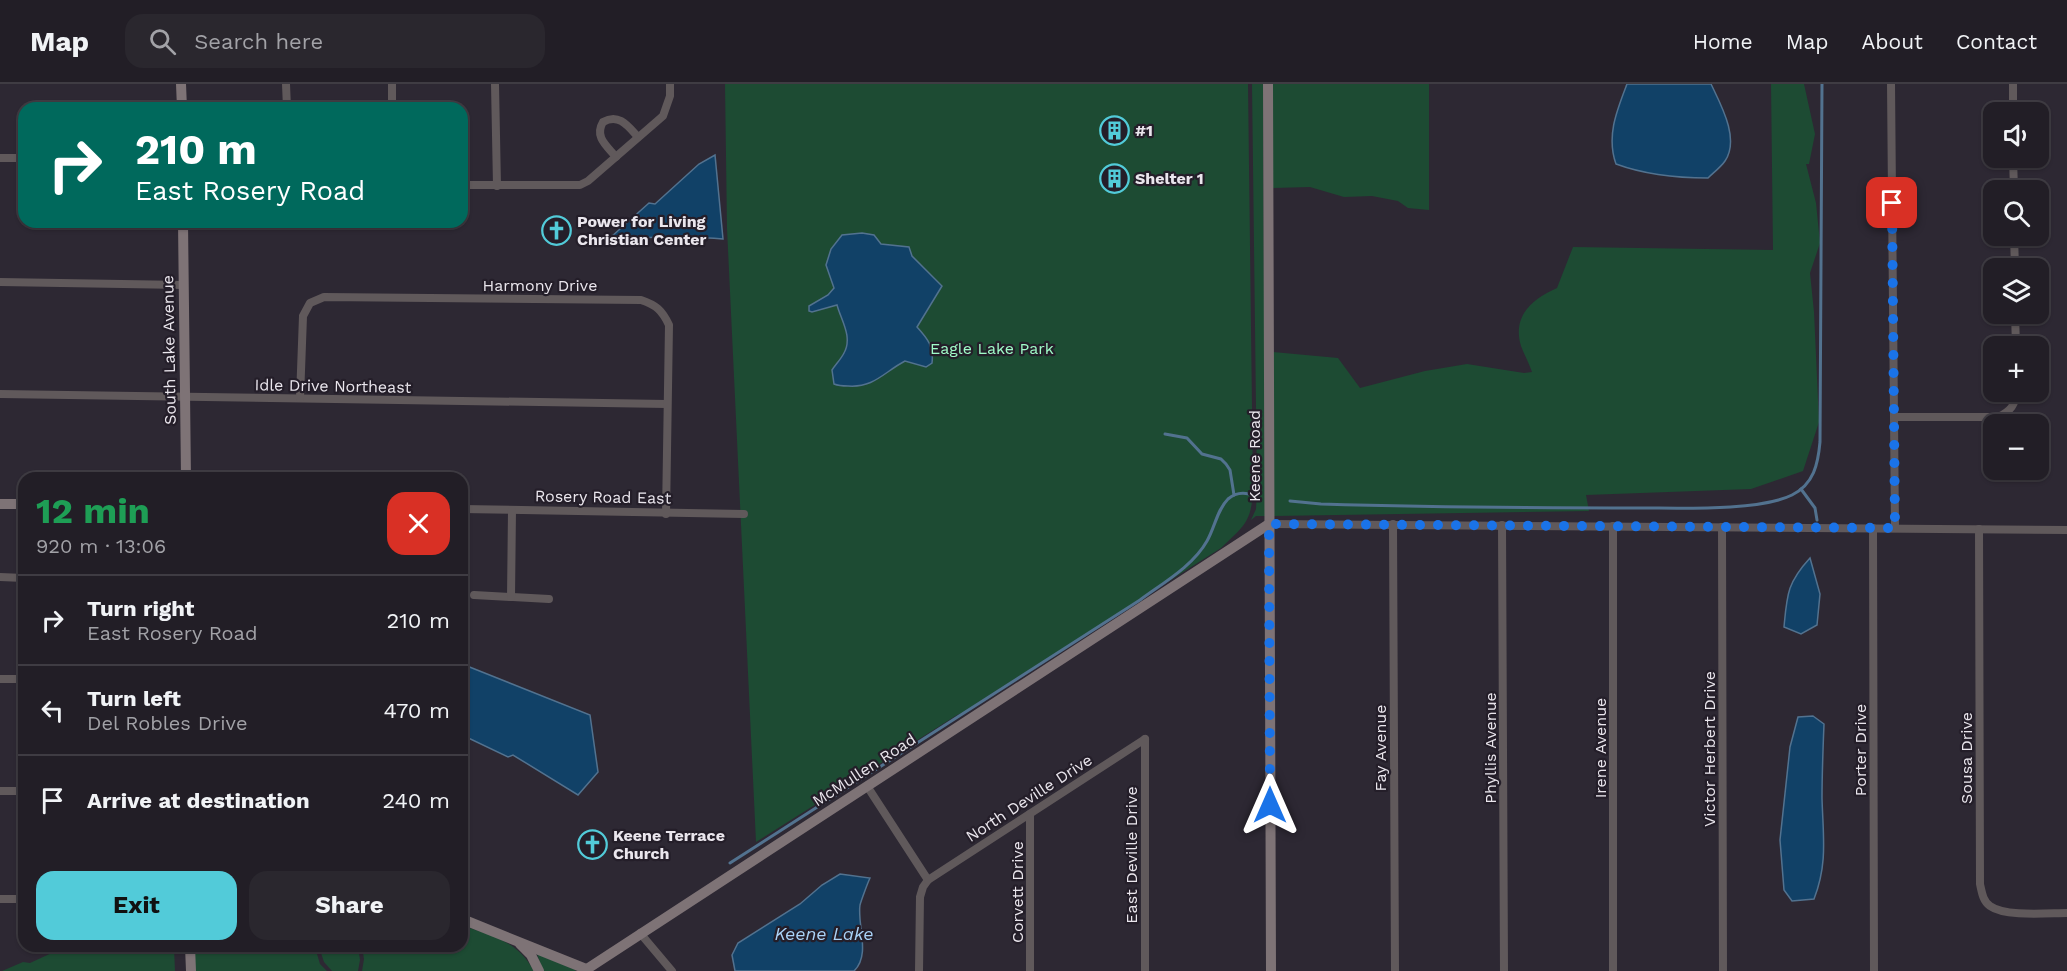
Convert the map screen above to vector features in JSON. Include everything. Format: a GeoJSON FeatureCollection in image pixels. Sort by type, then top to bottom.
{"type":"FeatureCollection","features":[{"type":"Feature","properties":{"kind":"street"},"geometry":{"type":"LineString","coordinates":[[181,84],[182,102]]}},
{"type":"Feature","properties":{"kind":"street"},"geometry":{"type":"LineString","coordinates":[[286,84],[287,102]]}},
{"type":"Feature","properties":{"kind":"street"},"geometry":{"type":"LineString","coordinates":[[392,84],[392,102]]}},
{"type":"Feature","properties":{"kind":"street"},"geometry":{"type":"LineString","coordinates":[[495,84],[497,186]]}},
{"type":"Feature","properties":{"kind":"street"},"geometry":{"type":"LineString","coordinates":[[468,185],[580,186],[663,116],[670,96],[670,84]]}},
{"type":"Feature","properties":{"kind":"street","name":"Keene Road"},"geometry":{"type":"LineString","coordinates":[[1268,84],[1271,971]]}},
{"type":"Feature","properties":{"kind":"street"},"geometry":{"type":"LineString","coordinates":[[1891,84],[1895,528]]}},
{"type":"Feature","properties":{"kind":"street"},"geometry":{"type":"LineString","coordinates":[[2013,84],[2013,102]]}},
{"type":"Feature","properties":{"kind":"street"},"geometry":{"type":"LineString","coordinates":[[616,157],[599,133],[603,122],[611,119],[622,120],[638,137]]}},
{"type":"Feature","properties":{"kind":"street"},"geometry":{"type":"LineString","coordinates":[[0,158],[18,158]]}},
{"type":"Feature","properties":{"kind":"street","name":"South Lake Avenue"},"geometry":{"type":"LineString","coordinates":[[183,228],[186,472]]}},
{"type":"Feature","properties":{"kind":"street"},"geometry":{"type":"LineString","coordinates":[[0,282],[184,285]]}},
{"type":"Feature","properties":{"kind":"street","name":"Harmony Drive"},"geometry":{"type":"LineString","coordinates":[[300,399],[303,316],[310,303],[324,297],[641,300],[654,304],[664,314],[669,325],[666,514]]}},
{"type":"Feature","properties":{"kind":"street","name":"Idle Drive Northeast"},"geometry":{"type":"LineString","coordinates":[[0,394],[667,404]]}},
{"type":"Feature","properties":{"kind":"street"},"geometry":{"type":"LineString","coordinates":[[1895,417],[1998,417],[2013,408],[2014,402]]}},
{"type":"Feature","properties":{"kind":"street"},"geometry":{"type":"LineString","coordinates":[[0,504],[18,504]]}},
{"type":"Feature","properties":{"kind":"street","name":"Rosery Road East"},"geometry":{"type":"LineString","coordinates":[[468,509],[744,514]]}},
{"type":"Feature","properties":{"kind":"street"},"geometry":{"type":"LineString","coordinates":[[511,597],[512,510]]}},
{"type":"Feature","properties":{"kind":"street"},"geometry":{"type":"LineString","coordinates":[[1269,524],[2067,530]]}},
{"type":"Feature","properties":{"kind":"street","name":"McMullen Road"},"geometry":{"type":"LineString","coordinates":[[468,921],[585,970],[1269,524]]}},
{"type":"Feature","properties":{"kind":"street","name":"Fay Avenue"},"geometry":{"type":"LineString","coordinates":[[1393,524],[1395,971]]}},
{"type":"Feature","properties":{"kind":"street","name":"Phyllis Avenue"},"geometry":{"type":"LineString","coordinates":[[1502,525],[1504,971]]}},
{"type":"Feature","properties":{"kind":"street","name":"Irene Avenue"},"geometry":{"type":"LineString","coordinates":[[1613,526],[1614,971]]}},
{"type":"Feature","properties":{"kind":"street","name":"Victor Herbert Drive"},"geometry":{"type":"LineString","coordinates":[[1722,527],[1723,971]]}},
{"type":"Feature","properties":{"kind":"street","name":"Porter Drive"},"geometry":{"type":"LineString","coordinates":[[1873,528],[1874,971]]}},
{"type":"Feature","properties":{"kind":"street","name":"Sousa Drive"},"geometry":{"type":"LineString","coordinates":[[1979,529],[1980,873],[1982,896],[1990,906],[2000,910],[2067,913]]}},
{"type":"Feature","properties":{"kind":"street"},"geometry":{"type":"LineString","coordinates":[[0,577],[18,578]]}},
{"type":"Feature","properties":{"kind":"street"},"geometry":{"type":"LineString","coordinates":[[474,595],[549,599]]}},
{"type":"Feature","properties":{"kind":"street"},"geometry":{"type":"LineString","coordinates":[[0,679],[18,679]]}},
{"type":"Feature","properties":{"kind":"street","name":"North Deville Drive"},"geometry":{"type":"LineString","coordinates":[[928,880],[1145,740]]}},
{"type":"Feature","properties":{"kind":"street","name":"East Deville Drive"},"geometry":{"type":"LineString","coordinates":[[1144,971],[1145,740]]}},
{"type":"Feature","properties":{"kind":"street"},"geometry":{"type":"LineString","coordinates":[[867,786],[928,880],[920,897],[919,971]]}},
{"type":"Feature","properties":{"kind":"street"},"geometry":{"type":"LineString","coordinates":[[0,791],[18,791]]}},
{"type":"Feature","properties":{"kind":"street","name":"Corvett Drive"},"geometry":{"type":"LineString","coordinates":[[1030,814],[1030,971]]}},
{"type":"Feature","properties":{"kind":"street"},"geometry":{"type":"LineString","coordinates":[[0,899],[18,899]]}},
{"type":"Feature","properties":{"kind":"street"},"geometry":{"type":"LineString","coordinates":[[640,933],[672,971]]}},
{"type":"Feature","properties":{"kind":"street"},"geometry":{"type":"LineString","coordinates":[[518,942],[531,955],[539,971]]}},
{"type":"Feature","properties":{"kind":"street"},"geometry":{"type":"LineString","coordinates":[[190,952],[191,971]]}},
{"type":"Feature","properties":{"kind":"green space","name":"Eagle Lake Park"},"geometry":{"type":"Polygon","coordinates":[[[725,84],[1248,84],[1253,488],[1251,509],[1245,522],[1221,548],[977,703],[973,708],[957,715],[756,842],[727,228],[725,84]]]}},
{"type":"Feature","properties":{"kind":"green space"},"geometry":{"type":"Polygon","coordinates":[[[1252,84],[1263,84],[1265,516],[1256,516],[1251,520],[1256,509],[1257,488],[1252,84]]]}},
{"type":"Feature","properties":{"kind":"green space"},"geometry":{"type":"Polygon","coordinates":[[[1273,84],[1429,84],[1429,210],[1408,208],[1398,201],[1372,196],[1344,197],[1310,187],[1273,188],[1273,84]]]}},
{"type":"Feature","properties":{"kind":"green space"},"geometry":{"type":"Polygon","coordinates":[[[1771,84],[1804,84],[1815,134],[1809,164],[1806,164],[1816,203],[1820,243],[1810,273],[1819,422],[1803,471],[1751,489],[1586,495],[1589,511],[1274,516],[1273,352],[1338,358],[1360,388],[1425,371],[1467,364],[1524,373],[1532,372],[1521,346],[1519,326],[1522,317],[1532,303],[1557,288],[1573,247],[1773,250],[1771,84]]]}},
{"type":"Feature","properties":{"kind":"green space"},"geometry":{"type":"Polygon","coordinates":[[[468,927],[512,946],[520,952],[534,971],[362,971],[363,952],[468,952],[468,927]]]}},
{"type":"Feature","properties":{"kind":"green space"},"geometry":{"type":"Polygon","coordinates":[[[54,952],[174,952],[175,971],[2,971],[23,962],[30,963],[54,952]]]}},
{"type":"Feature","properties":{"kind":"green space"},"geometry":{"type":"Polygon","coordinates":[[[195,952],[316,952],[320,964],[327,971],[195,971],[195,952]]]}},
{"type":"Feature","properties":{"kind":"green space"},"geometry":{"type":"Polygon","coordinates":[[[321,952],[359,952],[358,971],[332,971],[324,962],[321,952]]]}},
{"type":"Feature","properties":{"kind":"green space"},"geometry":{"type":"Polygon","coordinates":[[[537,954],[576,970],[543,971],[537,954]]]}},
{"type":"Feature","properties":{"kind":"water"},"geometry":{"type":"Polygon","coordinates":[[[1627,84],[1711,84],[1724,112],[1730,133],[1729,152],[1723,163],[1708,178],[1661,175],[1616,164],[1612,133],[1616,113],[1627,84]]]}},
{"type":"Feature","properties":{"kind":"water"},"geometry":{"type":"Polygon","coordinates":[[[715,155],[723,239],[611,237],[649,203],[655,204],[699,164],[715,155]]]}},
{"type":"Feature","properties":{"kind":"water"},"geometry":{"type":"Polygon","coordinates":[[[862,233],[874,235],[881,244],[909,247],[912,256],[942,286],[917,327],[929,344],[932,363],[926,367],[905,361],[872,382],[857,386],[841,386],[834,384],[832,370],[844,353],[847,335],[837,305],[812,312],[809,311],[809,306],[828,295],[834,288],[826,265],[831,249],[842,235],[862,233]]]}},
{"type":"Feature","properties":{"kind":"water"},"geometry":{"type":"Polygon","coordinates":[[[1810,558],[1820,594],[1817,625],[1801,634],[1784,627],[1786,606],[1792,582],[1810,558]]]}},
{"type":"Feature","properties":{"kind":"water"},"geometry":{"type":"Polygon","coordinates":[[[468,666],[590,715],[598,772],[578,795],[513,755],[508,757],[468,738],[468,666]]]}},
{"type":"Feature","properties":{"kind":"water"},"geometry":{"type":"Polygon","coordinates":[[[1813,716],[1824,724],[1823,861],[1814,899],[1792,901],[1784,890],[1780,840],[1790,747],[1798,717],[1813,716]]]}},
{"type":"Feature","properties":{"kind":"water","name":"Keene Lake"},"geometry":{"type":"Polygon","coordinates":[[[840,874],[870,878],[860,905],[862,957],[854,971],[735,971],[732,955],[738,943],[800,904],[822,885],[840,874]]]}},
{"type":"Feature","properties":{"kind":"waterway"},"geometry":{"type":"LineString","coordinates":[[1290,501],[1401,506],[1698,508],[1761,504],[1792,495],[1799,490],[1814,473],[1820,442],[1822,84]]}},
{"type":"Feature","properties":{"kind":"waterway"},"geometry":{"type":"LineString","coordinates":[[1165,434],[1187,438],[1202,454],[1221,459],[1230,470],[1234,495]]}},
{"type":"Feature","properties":{"kind":"waterway"},"geometry":{"type":"LineString","coordinates":[[1801,489],[1815,508],[1817,520]]}},
{"type":"Feature","properties":{"kind":"waterway"},"geometry":{"type":"LineString","coordinates":[[730,863],[1140,600],[1186,566],[1201,550],[1210,536],[1221,508],[1228,499],[1233,495],[1249,494]]}},
{"type":"Feature","properties":{"kind":"place","name":"#1"},"geometry":{"type":"Point","coordinates":[1114,130]}},
{"type":"Feature","properties":{"kind":"place","name":"Shelter 1"},"geometry":{"type":"Point","coordinates":[1114,178]}},
{"type":"Feature","properties":{"kind":"place","name":"Power for Living Christian Center"},"geometry":{"type":"Point","coordinates":[556,230]}},
{"type":"Feature","properties":{"kind":"place","name":"Keene Terrace Church"},"geometry":{"type":"Point","coordinates":[592,844]}},
{"type":"Feature","properties":{"kind":"route"},"geometry":{"type":"LineString","coordinates":[[1270,805],[1269,524],[1895,528],[1892,203]]}}]}
